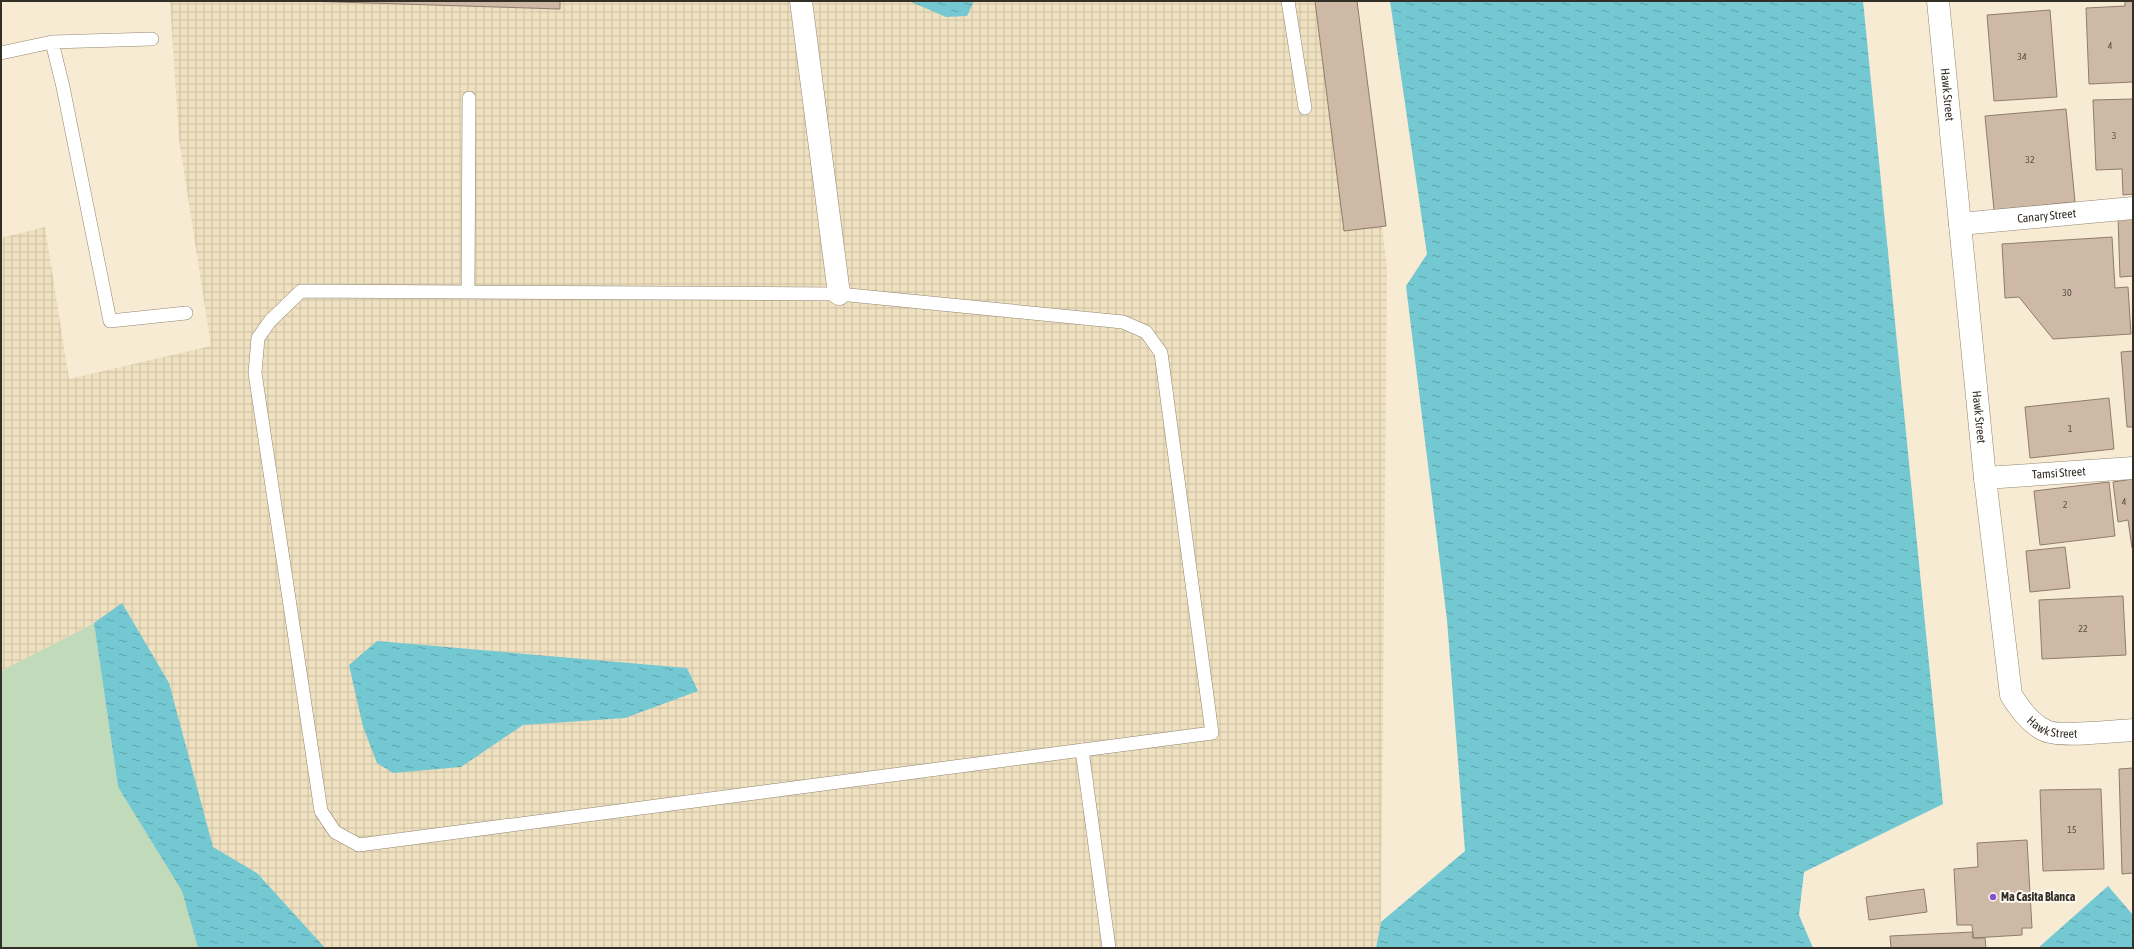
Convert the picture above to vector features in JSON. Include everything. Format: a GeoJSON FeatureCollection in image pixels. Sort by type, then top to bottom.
{"type":"FeatureCollection","features":[{"type":"Feature","properties":{"kind":"street"},"geometry":{"type":"LineString","coordinates":[[801,1],[839,294]]}},
{"type":"Feature","properties":{"kind":"street","name":"Hawk Street"},"geometry":{"type":"LineString","coordinates":[[1938,1],[1985,478],[2011,695],[2025,716],[2045,731],[2064,734],[2133,730]]}},
{"type":"Feature","properties":{"kind":"street","name":"Canary Street"},"geometry":{"type":"LineString","coordinates":[[1960,224],[2133,208]]}},
{"type":"Feature","properties":{"kind":"street","name":"Tamsi Street"},"geometry":{"type":"LineString","coordinates":[[1985,478],[2133,468]]}},
{"type":"Feature","properties":{"kind":"lane"},"geometry":{"type":"LineString","coordinates":[[1288,1],[1305,108]]}},
{"type":"Feature","properties":{"kind":"lane"},"geometry":{"type":"LineString","coordinates":[[1,53],[52,42],[152,39]]}},
{"type":"Feature","properties":{"kind":"lane"},"geometry":{"type":"LineString","coordinates":[[52,42],[63,87],[110,322],[186,313]]}},
{"type":"Feature","properties":{"kind":"lane"},"geometry":{"type":"LineString","coordinates":[[468,292],[469,98]]}},
{"type":"Feature","properties":{"kind":"lane"},"geometry":{"type":"LineString","coordinates":[[301,291],[839,294],[1123,322],[1146,332],[1161,353],[1212,732],[359,845],[335,832],[321,811],[255,373],[258,338],[270,321],[301,291]]}},
{"type":"Feature","properties":{"kind":"lane"},"geometry":{"type":"LineString","coordinates":[[1082,750],[1108,948]]}},
{"type":"Feature","properties":{"kind":"shaded area"},"geometry":{"type":"Polygon","coordinates":[[[137,1],[1357,1],[1387,269],[1381,922],[1376,948],[198,948],[93,623],[1,671],[1,238],[45,227],[69,379],[211,346],[179,139],[170,2],[137,1]]]}},
{"type":"Feature","properties":{"kind":"green space"},"geometry":{"type":"Polygon","coordinates":[[[94,623],[118,787],[182,891],[198,948],[1,948],[1,671],[94,623]]]}},
{"type":"Feature","properties":{"kind":"water"},"geometry":{"type":"Polygon","coordinates":[[[909,1],[974,1],[967,16],[946,17],[909,1]]]}},
{"type":"Feature","properties":{"kind":"water"},"geometry":{"type":"Polygon","coordinates":[[[1390,1],[1863,1],[1943,804],[1804,872],[1799,915],[1813,948],[1376,948],[1381,922],[1465,851],[1447,620],[1406,286],[1427,254],[1390,1]]]}},
{"type":"Feature","properties":{"kind":"water"},"geometry":{"type":"Polygon","coordinates":[[[122,603],[169,683],[213,847],[257,873],[325,948],[198,948],[182,891],[118,787],[94,623],[122,603]]]}},
{"type":"Feature","properties":{"kind":"water"},"geometry":{"type":"Polygon","coordinates":[[[377,641],[687,668],[698,691],[625,718],[523,725],[461,767],[393,773],[377,763],[363,727],[349,665],[377,641]]]}},
{"type":"Feature","properties":{"kind":"water"},"geometry":{"type":"Polygon","coordinates":[[[2108,886],[2133,915],[2133,948],[2038,948],[2108,886]]]}},
{"type":"Feature","properties":{"kind":"building"},"geometry":{"type":"Polygon","coordinates":[[[306,1],[560,1],[560,9],[306,1]]]}},
{"type":"Feature","properties":{"kind":"building"},"geometry":{"type":"Polygon","coordinates":[[[1315,1],[1357,1],[1386,226],[1344,231],[1315,1]]]}},
{"type":"Feature","properties":{"kind":"building"},"geometry":{"type":"Polygon","coordinates":[[[2125,1],[2133,1],[2133,82],[2089,84],[2086,8],[2125,6],[2125,1]]]}},
{"type":"Feature","properties":{"kind":"building"},"geometry":{"type":"Polygon","coordinates":[[[2050,10],[2057,97],[1994,101],[1987,15],[2050,10]]]}},
{"type":"Feature","properties":{"kind":"building"},"geometry":{"type":"Polygon","coordinates":[[[2133,99],[2133,194],[2123,195],[2122,169],[2096,170],[2093,100],[2133,99]]]}},
{"type":"Feature","properties":{"kind":"building"},"geometry":{"type":"Polygon","coordinates":[[[2066,109],[2075,202],[1994,210],[1985,116],[2066,109]]]}},
{"type":"Feature","properties":{"kind":"building"},"geometry":{"type":"Polygon","coordinates":[[[2133,216],[2133,276],[2120,277],[2118,217],[2133,216]]]}},
{"type":"Feature","properties":{"kind":"building"},"geometry":{"type":"Polygon","coordinates":[[[2112,237],[2115,288],[2128,287],[2131,334],[2053,339],[2019,297],[2005,298],[2002,244],[2112,237]]]}},
{"type":"Feature","properties":{"kind":"building"},"geometry":{"type":"Polygon","coordinates":[[[2133,351],[2133,427],[2127,427],[2121,352],[2133,351]]]}},
{"type":"Feature","properties":{"kind":"building"},"geometry":{"type":"Polygon","coordinates":[[[2109,398],[2114,449],[2030,458],[2025,407],[2109,398]]]}},
{"type":"Feature","properties":{"kind":"building"},"geometry":{"type":"Polygon","coordinates":[[[2133,479],[2132,548],[2128,520],[2118,522],[2113,482],[2133,479]]]}},
{"type":"Feature","properties":{"kind":"building"},"geometry":{"type":"Polygon","coordinates":[[[2109,482],[2115,536],[2040,545],[2034,491],[2109,482]]]}},
{"type":"Feature","properties":{"kind":"building"},"geometry":{"type":"Polygon","coordinates":[[[2065,547],[2070,588],[2030,592],[2026,551],[2065,547]]]}},
{"type":"Feature","properties":{"kind":"building"},"geometry":{"type":"Polygon","coordinates":[[[2123,596],[2126,655],[2042,659],[2039,600],[2123,596]]]}},
{"type":"Feature","properties":{"kind":"building"},"geometry":{"type":"Polygon","coordinates":[[[2133,768],[2133,873],[2122,874],[2119,769],[2133,768]]]}},
{"type":"Feature","properties":{"kind":"building"},"geometry":{"type":"Polygon","coordinates":[[[2101,789],[2104,869],[2043,871],[2040,790],[2101,789]]]}},
{"type":"Feature","properties":{"kind":"building","name":"Ma Casita Blanca"},"geometry":{"type":"Polygon","coordinates":[[[2027,840],[2032,928],[2022,928],[2022,935],[1973,938],[1972,925],[1957,925],[1954,869],[1978,867],[1977,843],[2027,840]]]}},
{"type":"Feature","properties":{"kind":"building"},"geometry":{"type":"Polygon","coordinates":[[[1924,889],[1927,912],[1869,920],[1866,897],[1924,889]]]}},
{"type":"Feature","properties":{"kind":"building"},"geometry":{"type":"Polygon","coordinates":[[[1973,932],[1973,938],[1985,938],[1986,948],[1891,948],[1890,936],[1973,932]]]}},
{"type":"Feature","properties":{"kind":"place","name":"Ma Casita Blanca"},"geometry":{"type":"Point","coordinates":[1993,897]}}]}
